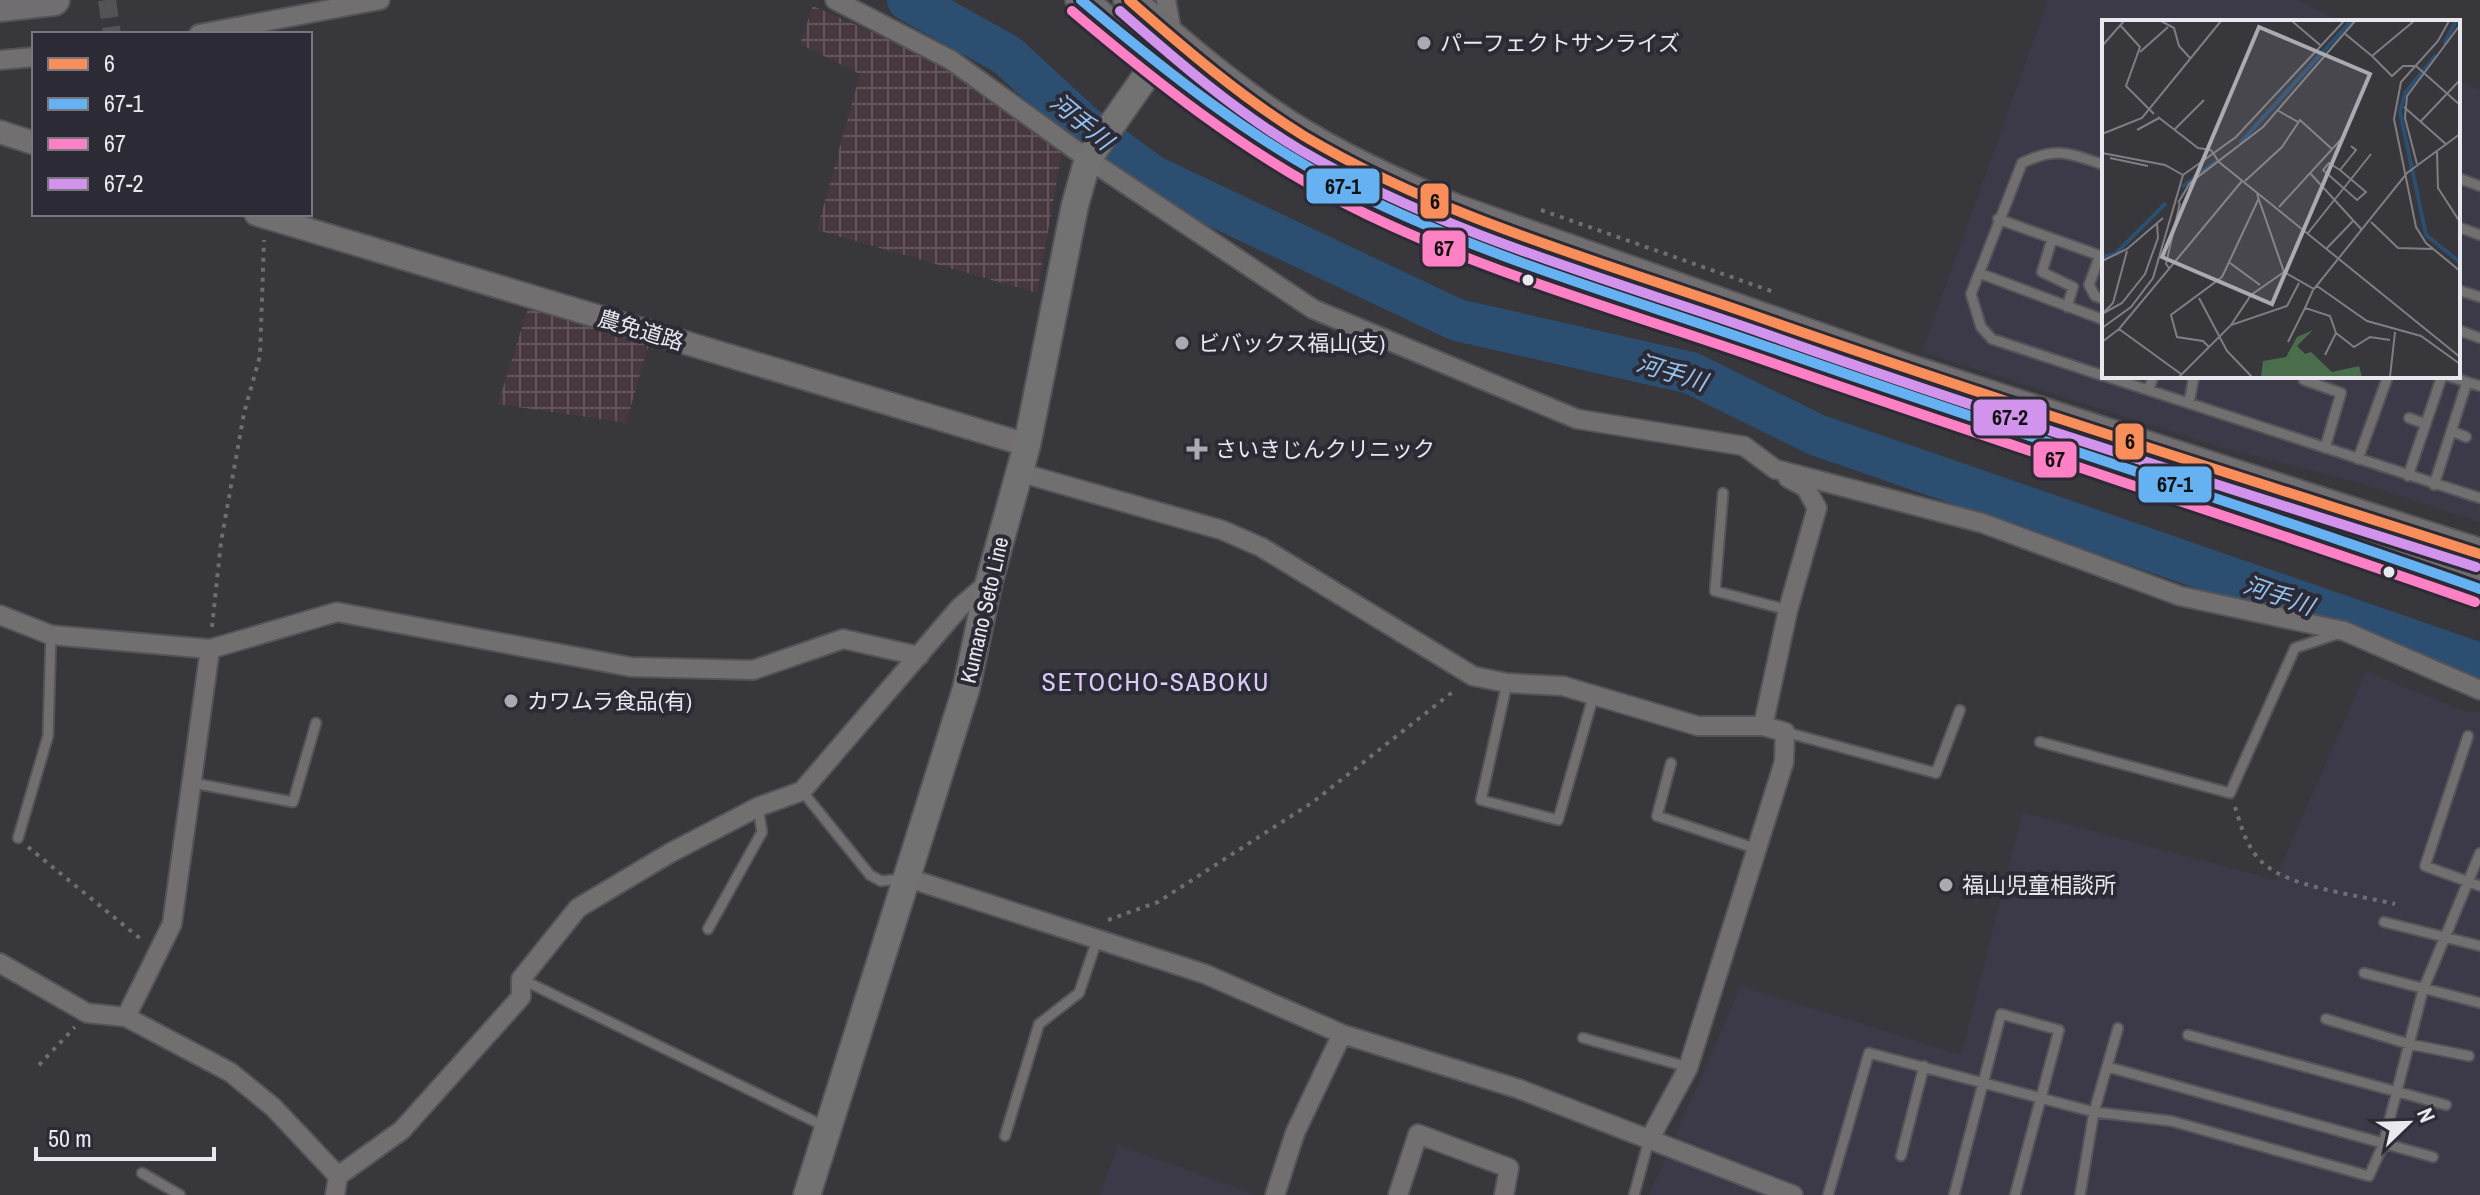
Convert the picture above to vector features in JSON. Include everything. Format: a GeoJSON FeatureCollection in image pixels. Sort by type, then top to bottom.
{"type":"FeatureCollection","features":[{"type":"Feature","properties":{"kind":"highway"},"geometry":{"type":"LineString","coordinates":[[0,6],[54,0]]}},
{"type":"Feature","properties":{"kind":"highway"},"geometry":{"type":"LineString","coordinates":[[1081,0],[1154,63],[1239,127],[1389,209],[1440,230],[1815,363],[2260,509],[2480,589]]}},
{"type":"Feature","properties":{"kind":"highway"},"geometry":{"type":"LineString","coordinates":[[1129,0],[1173,39],[1286,125],[1398,185],[1456,210],[1909,370],[2480,554]]}},
{"type":"Feature","properties":{"kind":"main road","name":"Kumano Seto Line"},"geometry":{"type":"LineString","coordinates":[[807,1195],[966,689],[989,582],[1027,445],[1075,205],[1088,159],[1173,39]]}},
{"type":"Feature","properties":{"kind":"street"},"geometry":{"type":"LineString","coordinates":[[210,32],[380,0]]}},
{"type":"Feature","properties":{"kind":"street"},"geometry":{"type":"LineString","coordinates":[[835,0],[951,60],[1088,159],[1313,309],[1577,419],[1744,446],[1775,469],[1982,523],[2180,596],[2344,631],[2480,690]]}},
{"type":"Feature","properties":{"kind":"street"},"geometry":{"type":"LineString","coordinates":[[1166,0],[1173,39]]}},
{"type":"Feature","properties":{"kind":"street"},"geometry":{"type":"LineString","coordinates":[[0,60],[32,57]]}},
{"type":"Feature","properties":{"kind":"street"},"geometry":{"type":"LineString","coordinates":[[0,132],[32,142]]}},
{"type":"Feature","properties":{"kind":"street","name":"農免道路"},"geometry":{"type":"LineString","coordinates":[[263,216],[1027,445]]}},
{"type":"Feature","properties":{"kind":"street"},"geometry":{"type":"LineString","coordinates":[[1744,446],[1759,463],[1806,488],[1817,508],[1788,610],[1763,726]]}},
{"type":"Feature","properties":{"kind":"street"},"geometry":{"type":"LineString","coordinates":[[1018,472],[1222,530],[1261,547],[1473,676],[1507,683],[1563,686],[1698,726],[1763,726],[1785,732],[1784,762],[1688,1068],[1649,1140]]}},
{"type":"Feature","properties":{"kind":"street"},"geometry":{"type":"LineString","coordinates":[[335,1195],[338,1176],[402,1130],[521,997],[521,979],[578,908],[670,853],[758,807],[802,791],[960,607],[989,582]]}},
{"type":"Feature","properties":{"kind":"street"},"geometry":{"type":"LineString","coordinates":[[0,615],[51,635],[210,649],[337,612],[631,667],[753,670],[843,639],[919,656]]}},
{"type":"Feature","properties":{"kind":"street"},"geometry":{"type":"LineString","coordinates":[[126,1017],[172,924],[210,649]]}},
{"type":"Feature","properties":{"kind":"street"},"geometry":{"type":"LineString","coordinates":[[908,878],[1205,974],[1342,1034],[1519,1089],[1793,1195]]}},
{"type":"Feature","properties":{"kind":"street"},"geometry":{"type":"LineString","coordinates":[[0,963],[87,1013],[126,1017],[230,1072],[273,1107],[338,1176]]}},
{"type":"Feature","properties":{"kind":"street"},"geometry":{"type":"LineString","coordinates":[[1275,1195],[1295,1133],[1342,1034]]}},
{"type":"Feature","properties":{"kind":"street"},"geometry":{"type":"LineString","coordinates":[[1398,1195],[1418,1134],[1509,1168],[1504,1195]]}},
{"type":"Feature","properties":{"kind":"lane"},"geometry":{"type":"LineString","coordinates":[[2102,164],[2064,151],[2044,152],[2022,163],[1971,294],[1981,327],[1992,339],[2102,375]]}},
{"type":"Feature","properties":{"kind":"lane"},"geometry":{"type":"LineString","coordinates":[[2460,179],[2480,186]]}},
{"type":"Feature","properties":{"kind":"lane"},"geometry":{"type":"LineString","coordinates":[[1998,219],[2102,256],[2089,285],[2095,296],[2102,298]]}},
{"type":"Feature","properties":{"kind":"lane"},"geometry":{"type":"LineString","coordinates":[[2460,230],[2480,235]]}},
{"type":"Feature","properties":{"kind":"lane"},"geometry":{"type":"LineString","coordinates":[[2052,239],[2042,272],[2073,287],[2067,307]]}},
{"type":"Feature","properties":{"kind":"lane"},"geometry":{"type":"LineString","coordinates":[[1979,273],[2102,319]]}},
{"type":"Feature","properties":{"kind":"lane"},"geometry":{"type":"LineString","coordinates":[[2460,291],[2480,297]]}},
{"type":"Feature","properties":{"kind":"lane"},"geometry":{"type":"LineString","coordinates":[[2460,331],[2480,338]]}},
{"type":"Feature","properties":{"kind":"lane"},"geometry":{"type":"LineString","coordinates":[[2111,378],[2480,498]]}},
{"type":"Feature","properties":{"kind":"lane"},"geometry":{"type":"LineString","coordinates":[[2149,390],[2152,378]]}},
{"type":"Feature","properties":{"kind":"lane"},"geometry":{"type":"LineString","coordinates":[[2189,403],[2194,378]]}},
{"type":"Feature","properties":{"kind":"lane"},"geometry":{"type":"LineString","coordinates":[[2304,378],[2341,393],[2325,448]]}},
{"type":"Feature","properties":{"kind":"lane"},"geometry":{"type":"LineString","coordinates":[[2358,459],[2387,378]]}},
{"type":"Feature","properties":{"kind":"lane"},"geometry":{"type":"LineString","coordinates":[[2408,476],[2444,378]]}},
{"type":"Feature","properties":{"kind":"lane"},"geometry":{"type":"LineString","coordinates":[[2452,378],[2480,386]]}},
{"type":"Feature","properties":{"kind":"lane"},"geometry":{"type":"LineString","coordinates":[[2434,485],[2467,382]]}},
{"type":"Feature","properties":{"kind":"lane"},"geometry":{"type":"LineString","coordinates":[[2409,418],[2426,424]]}},
{"type":"Feature","properties":{"kind":"lane"},"geometry":{"type":"LineString","coordinates":[[2452,431],[2466,437]]}},
{"type":"Feature","properties":{"kind":"lane"},"geometry":{"type":"LineString","coordinates":[[1723,493],[1715,591],[1788,610]]}},
{"type":"Feature","properties":{"kind":"lane"},"geometry":{"type":"LineString","coordinates":[[2040,742],[2230,793],[2295,648],[2344,631]]}},
{"type":"Feature","properties":{"kind":"lane"},"geometry":{"type":"LineString","coordinates":[[18,838],[48,736],[51,635]]}},
{"type":"Feature","properties":{"kind":"lane"},"geometry":{"type":"LineString","coordinates":[[1507,683],[1481,800],[1558,820],[1594,694]]}},
{"type":"Feature","properties":{"kind":"lane"},"geometry":{"type":"LineString","coordinates":[[1785,732],[1936,773],[1960,710]]}},
{"type":"Feature","properties":{"kind":"lane"},"geometry":{"type":"LineString","coordinates":[[193,783],[293,802],[316,723]]}},
{"type":"Feature","properties":{"kind":"lane"},"geometry":{"type":"LineString","coordinates":[[2468,736],[2425,866],[2475,885]]}},
{"type":"Feature","properties":{"kind":"lane"},"geometry":{"type":"LineString","coordinates":[[1671,763],[1657,816],[1757,849]]}},
{"type":"Feature","properties":{"kind":"lane"},"geometry":{"type":"LineString","coordinates":[[802,791],[870,875],[881,881],[908,878]]}},
{"type":"Feature","properties":{"kind":"lane"},"geometry":{"type":"LineString","coordinates":[[708,929],[762,832],[758,807]]}},
{"type":"Feature","properties":{"kind":"lane"},"geometry":{"type":"LineString","coordinates":[[1828,1195],[1869,1053],[2040,1100],[2094,1112],[2171,1121],[2369,1176],[2383,1145],[2423,990],[2445,938],[2475,885],[2480,853]]}},
{"type":"Feature","properties":{"kind":"lane"},"geometry":{"type":"LineString","coordinates":[[2384,922],[2480,946]]}},
{"type":"Feature","properties":{"kind":"lane"},"geometry":{"type":"LineString","coordinates":[[1005,1136],[1039,1024],[1079,993],[1097,940]]}},
{"type":"Feature","properties":{"kind":"lane"},"geometry":{"type":"LineString","coordinates":[[2364,973],[2480,1003]]}},
{"type":"Feature","properties":{"kind":"lane"},"geometry":{"type":"LineString","coordinates":[[521,979],[827,1128]]}},
{"type":"Feature","properties":{"kind":"lane"},"geometry":{"type":"LineString","coordinates":[[1954,1195],[2001,1014],[2059,1030],[2015,1195]]}},
{"type":"Feature","properties":{"kind":"lane"},"geometry":{"type":"LineString","coordinates":[[2326,1019],[2409,1044],[2469,1056]]}},
{"type":"Feature","properties":{"kind":"lane"},"geometry":{"type":"LineString","coordinates":[[2080,1195],[2094,1112],[2118,1028]]}},
{"type":"Feature","properties":{"kind":"lane"},"geometry":{"type":"LineString","coordinates":[[2188,1035],[2396,1094],[2446,1105]]}},
{"type":"Feature","properties":{"kind":"lane"},"geometry":{"type":"LineString","coordinates":[[1583,1038],[1688,1068]]}},
{"type":"Feature","properties":{"kind":"lane"},"geometry":{"type":"LineString","coordinates":[[1901,1156],[1924,1066]]}},
{"type":"Feature","properties":{"kind":"lane"},"geometry":{"type":"LineString","coordinates":[[2108,1067],[2433,1157]]}},
{"type":"Feature","properties":{"kind":"lane"},"geometry":{"type":"LineString","coordinates":[[1634,1195],[1649,1140]]}},
{"type":"Feature","properties":{"kind":"lane"},"geometry":{"type":"LineString","coordinates":[[142,1173],[180,1195]]}},
{"type":"Feature","properties":{"kind":"path"},"geometry":{"type":"LineString","coordinates":[[1533,208],[1577,221],[1785,298]]}},
{"type":"Feature","properties":{"kind":"path"},"geometry":{"type":"LineString","coordinates":[[210,649],[221,542],[244,413],[260,356],[260,216]]}},
{"type":"Feature","properties":{"kind":"path"},"geometry":{"type":"LineString","coordinates":[[1072,933],[1158,902],[1313,802],[1473,676]]}},
{"type":"Feature","properties":{"kind":"path"},"geometry":{"type":"LineString","coordinates":[[2230,793],[2245,837],[2261,862],[2272,870],[2283,877],[2395,904]]}},
{"type":"Feature","properties":{"kind":"path"},"geometry":{"type":"LineString","coordinates":[[18,838],[158,953]]}},
{"type":"Feature","properties":{"kind":"path"},"geometry":{"type":"LineString","coordinates":[[39,1065],[87,1013]]}},
{"type":"Feature","properties":{"kind":"shaded area"},"geometry":{"type":"Polygon","coordinates":[[[2048,0],[2299,0],[2339,20],[2102,20],[2102,378],[2460,378],[2460,80],[2480,90],[2480,522],[2359,483],[2219,447],[1922,352],[2048,0]]]}},
{"type":"Feature","properties":{"kind":"shaded area"},"geometry":{"type":"Polygon","coordinates":[[[813,6],[931,58],[1063,146],[1037,293],[817,230],[860,74],[800,44],[813,6]]]}},
{"type":"Feature","properties":{"kind":"shaded area"},"geometry":{"type":"Polygon","coordinates":[[[528,308],[649,344],[626,423],[498,404],[528,308]]]}},
{"type":"Feature","properties":{"kind":"shaded area"},"geometry":{"type":"Polygon","coordinates":[[[2366,671],[2466,712],[2480,712],[2480,1195],[1649,1195],[1741,986],[1961,1055],[2022,812],[2275,880],[2366,671]]]}},
{"type":"Feature","properties":{"kind":"shaded area"},"geometry":{"type":"Polygon","coordinates":[[[1118,1145],[1257,1195],[1100,1195],[1118,1145]]]}},
{"type":"Feature","properties":{"kind":"waterway","name":"河手川"},"geometry":{"type":"LineString","coordinates":[[908,0],[1007,55],[1083,125],[1152,176],[1457,320],[1691,373],[1817,435],[2480,664]]}},
{"type":"Feature","properties":{"kind":"tunnel"},"geometry":{"type":"LineString","coordinates":[[107,0],[112,32]]}},
{"type":"Feature","properties":{"kind":"transit line","name":"67-1"},"geometry":{"type":"LineString","coordinates":[[1081,0],[1177,78],[1278,149],[1350,190],[1453,236],[1560,276],[2480,589]]}},
{"type":"Feature","properties":{"kind":"transit line","name":"6"},"geometry":{"type":"LineString","coordinates":[[1129,0],[1236,89],[1304,136],[1358,166],[1471,216],[1942,380],[2480,554]]}},
{"type":"Feature","properties":{"kind":"transit line","name":"67"},"geometry":{"type":"LineString","coordinates":[[1072,11],[1168,89],[1270,161],[1342,202],[1445,249],[1552,289],[2475,602]]}},
{"type":"Feature","properties":{"kind":"transit line","name":"67-2"},"geometry":{"type":"LineString","coordinates":[[1120,11],[1208,85],[1278,136],[1356,180],[1470,231],[1940,394],[2476,567]]}},
{"type":"Feature","properties":{"kind":"place","name":"パーフェクトサンライズ"},"geometry":{"type":"Point","coordinates":[1424,43]}},
{"type":"Feature","properties":{"kind":"place","name":"ビバックス福山(支)"},"geometry":{"type":"Point","coordinates":[1182,343]}},
{"type":"Feature","properties":{"kind":"place","name":"さいきじんクリニック"},"geometry":{"type":"Point","coordinates":[1197,449]}},
{"type":"Feature","properties":{"kind":"place","name":"カワムラ食品(有)"},"geometry":{"type":"Point","coordinates":[511,701]}},
{"type":"Feature","properties":{"kind":"place","name":"福山児童相談所"},"geometry":{"type":"Point","coordinates":[1946,885]}},
{"type":"Feature","properties":{"kind":"district","name":"SETOCHO-SABOKU"},"geometry":{"type":"Point","coordinates":[1156,681]}}]}
